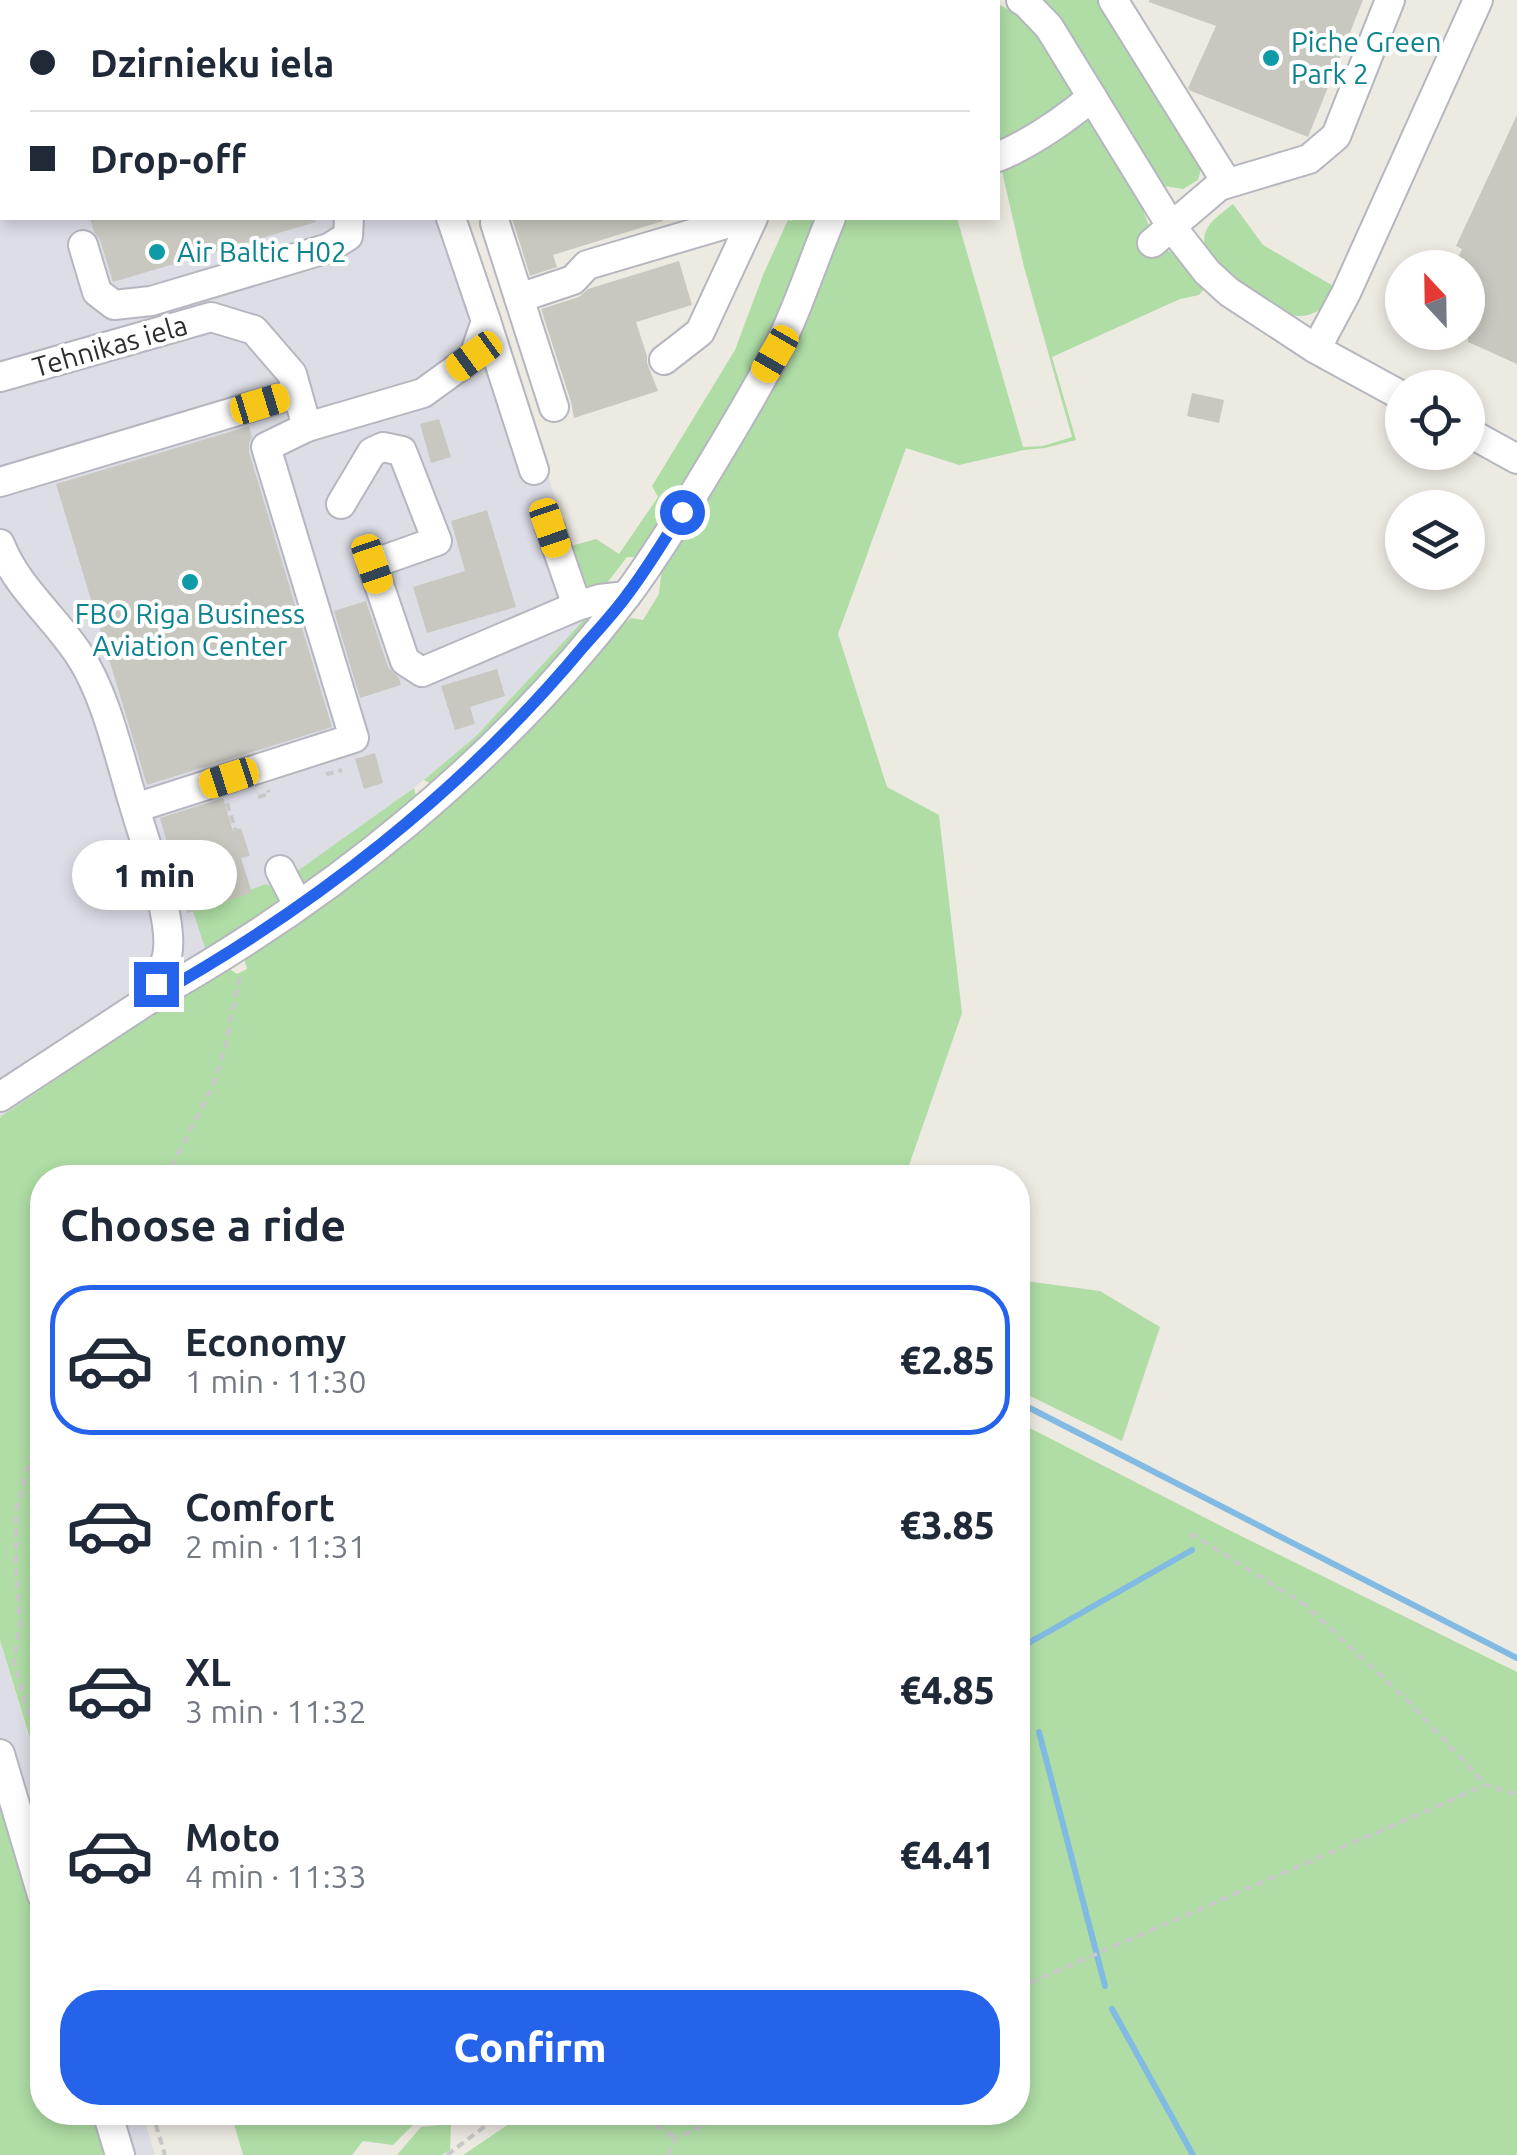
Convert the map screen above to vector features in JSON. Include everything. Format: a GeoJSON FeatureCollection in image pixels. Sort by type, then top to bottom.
{"type":"FeatureCollection","features":[{"type":"Feature","properties":{"kind":"street"},"geometry":{"type":"LineString","coordinates":[[1020,0],[1050,27],[1092,96],[1162,234],[1229,292],[1316,349],[1385,387]]}},
{"type":"Feature","properties":{"kind":"street"},"geometry":{"type":"LineString","coordinates":[[1112,0],[1222,175],[1220,186]]}},
{"type":"Feature","properties":{"kind":"street"},"geometry":{"type":"LineString","coordinates":[[1162,234],[1220,186],[1309,159],[1336,136],[1390,0]]}},
{"type":"Feature","properties":{"kind":"street"},"geometry":{"type":"LineString","coordinates":[[1316,349],[1346,293],[1478,0]]}},
{"type":"Feature","properties":{"kind":"street"},"geometry":{"type":"LineString","coordinates":[[1000,157],[1063,121],[1092,96]]}},
{"type":"Feature","properties":{"kind":"street"},"geometry":{"type":"LineString","coordinates":[[83,245],[98,292],[114,305],[151,301],[329,248],[348,236],[349,220]]}},
{"type":"Feature","properties":{"kind":"street"},"geometry":{"type":"LineString","coordinates":[[452,220],[534,470]]}},
{"type":"Feature","properties":{"kind":"street"},"geometry":{"type":"LineString","coordinates":[[519,298],[573,280],[588,265],[742,220]]}},
{"type":"Feature","properties":{"kind":"street"},"geometry":{"type":"LineString","coordinates":[[664,360],[700,332],[748,220]]}},
{"type":"Feature","properties":{"kind":"street"},"geometry":{"type":"LineString","coordinates":[[0,1097],[148,1000],[202,970],[236,962],[298,905],[401,827],[470,768],[543,695],[626,596],[712,464],[775,354],[830,220]]}},
{"type":"Feature","properties":{"kind":"street"},"geometry":{"type":"LineString","coordinates":[[495,223],[554,407]]}},
{"type":"Feature","properties":{"kind":"street","name":"Tehnikas iela"},"geometry":{"type":"LineString","coordinates":[[0,377],[211,316],[254,330],[292,374],[307,427]]}},
{"type":"Feature","properties":{"kind":"street"},"geometry":{"type":"LineString","coordinates":[[135,808],[354,738],[266,447],[307,427],[423,393],[474,356],[486,321]]}},
{"type":"Feature","properties":{"kind":"street"},"geometry":{"type":"LineString","coordinates":[[0,482],[297,394]]}},
{"type":"Feature","properties":{"kind":"street"},"geometry":{"type":"LineString","coordinates":[[1485,441],[1517,459]]}},
{"type":"Feature","properties":{"kind":"street"},"geometry":{"type":"LineString","coordinates":[[342,504],[372,452],[383,447],[402,451],[436,541],[372,564],[405,660],[422,672],[577,606],[626,596]]}},
{"type":"Feature","properties":{"kind":"street"},"geometry":{"type":"LineString","coordinates":[[550,528],[577,606]]}},
{"type":"Feature","properties":{"kind":"street"},"geometry":{"type":"LineString","coordinates":[[0,544],[22,586],[79,655],[94,680],[167,920],[167,960],[148,1000]]}},
{"type":"Feature","properties":{"kind":"street"},"geometry":{"type":"LineString","coordinates":[[280,870],[298,905]]}},
{"type":"Feature","properties":{"kind":"street"},"geometry":{"type":"LineString","coordinates":[[0,1754],[30,1855]]}},
{"type":"Feature","properties":{"kind":"street"},"geometry":{"type":"LineString","coordinates":[[111,2125],[120,2155]]}},
{"type":"Feature","properties":{"kind":"path"},"geometry":{"type":"LineString","coordinates":[[258,797],[269,794],[267,785]]}},
{"type":"Feature","properties":{"kind":"path"},"geometry":{"type":"LineString","coordinates":[[173,1165],[214,1084],[226,1044],[236,962]]}},
{"type":"Feature","properties":{"kind":"path"},"geometry":{"type":"LineString","coordinates":[[30,1459],[17,1506],[20,1622],[14,1661],[30,1719]]}},
{"type":"Feature","properties":{"kind":"path"},"geometry":{"type":"LineString","coordinates":[[1190,1532],[1304,1604],[1404,1697],[1486,1785],[1517,1795]]}},
{"type":"Feature","properties":{"kind":"path"},"geometry":{"type":"LineString","coordinates":[[1030,1983],[1486,1785]]}},
{"type":"Feature","properties":{"kind":"path"},"geometry":{"type":"LineString","coordinates":[[156,2125],[165,2155]]}},
{"type":"Feature","properties":{"kind":"path"},"geometry":{"type":"LineString","coordinates":[[447,2155],[487,2125]]}},
{"type":"Feature","properties":{"kind":"path"},"geometry":{"type":"LineString","coordinates":[[655,2125],[676,2138]]}},
{"type":"Feature","properties":{"kind":"path"},"geometry":{"type":"LineString","coordinates":[[668,2155],[676,2138],[705,2125]]}},
{"type":"Feature","properties":{"kind":"shaded area"},"geometry":{"type":"Polygon","coordinates":[[[0,220],[466,220],[592,612],[449,760],[284,880],[207,954],[206,979],[0,1117],[0,220]]]}},
{"type":"Feature","properties":{"kind":"shaded area"},"geometry":{"type":"Polygon","coordinates":[[[0,1640],[30,1741],[30,2125],[146,2125],[155,2155],[0,2155],[0,1640]]]}},
{"type":"Feature","properties":{"kind":"green space"},"geometry":{"type":"Polygon","coordinates":[[[1042,0],[1102,0],[1203,162],[1198,180],[1183,189],[1164,186],[1060,18],[1042,0]]]}},
{"type":"Feature","properties":{"kind":"green space"},"geometry":{"type":"Polygon","coordinates":[[[1000,5],[1027,25],[1051,54],[1142,205],[1156,238],[1171,252],[1175,249],[1207,285],[1199,295],[1180,299],[1052,357],[1076,440],[959,465],[906,448],[838,634],[887,787],[939,815],[962,1013],[909,1165],[30,1165],[30,1739],[0,1640],[0,1117],[206,979],[227,967],[237,974],[247,969],[244,958],[374,867],[466,792],[533,726],[621,627],[631,618],[643,620],[659,594],[662,568],[778,369],[845,220],[958,220],[1023,447],[1043,446],[1072,437],[1024,267],[1000,163],[1000,5]]]}},
{"type":"Feature","properties":{"kind":"green space"},"geometry":{"type":"Polygon","coordinates":[[[1233,204],[1263,245],[1335,287],[1330,303],[1304,316],[1287,314],[1262,302],[1207,253],[1206,230],[1233,204]]]}},
{"type":"Feature","properties":{"kind":"green space"},"geometry":{"type":"Polygon","coordinates":[[[788,220],[812,220],[814,224],[783,305],[747,379],[702,457],[636,557],[627,557],[600,592],[588,598],[571,546],[596,539],[619,554],[658,497],[652,486],[735,350],[763,275],[788,220]]]}},
{"type":"Feature","properties":{"kind":"green space"},"geometry":{"type":"Polygon","coordinates":[[[595,608],[595,618],[486,736],[431,784],[424,780],[475,737],[595,608]]]}},
{"type":"Feature","properties":{"kind":"green space"},"geometry":{"type":"Polygon","coordinates":[[[414,788],[417,800],[309,884],[297,881],[293,874],[414,788]]]}},
{"type":"Feature","properties":{"kind":"green space"},"geometry":{"type":"Polygon","coordinates":[[[266,884],[275,887],[275,909],[207,954],[193,911],[266,884]]]}},
{"type":"Feature","properties":{"kind":"green space"},"geometry":{"type":"Polygon","coordinates":[[[1030,1282],[1100,1291],[1160,1327],[1122,1441],[1030,1396],[1030,1282]]]}},
{"type":"Feature","properties":{"kind":"green space"},"geometry":{"type":"Polygon","coordinates":[[[1030,1428],[1517,1672],[1517,2155],[463,2155],[507,2125],[1030,2125],[1030,1428]]]}},
{"type":"Feature","properties":{"kind":"green space"},"geometry":{"type":"Polygon","coordinates":[[[0,1789],[30,1888],[30,2125],[103,2125],[113,2155],[0,2155],[0,1789]]]}},
{"type":"Feature","properties":{"kind":"green space"},"geometry":{"type":"Polygon","coordinates":[[[234,2125],[413,2125],[393,2145],[363,2141],[352,2155],[243,2155],[234,2125]]]}},
{"type":"Feature","properties":{"kind":"green space"},"geometry":{"type":"Polygon","coordinates":[[[451,2125],[450,2150],[442,2155],[397,2155],[421,2127],[451,2125]]]}},
{"type":"Feature","properties":{"kind":"building","name":"Piche Green Park 2"},"geometry":{"type":"Polygon","coordinates":[[[1149,0],[1363,0],[1308,137],[1191,91],[1188,88],[1216,26],[1149,0]]]}},
{"type":"Feature","properties":{"kind":"building"},"geometry":{"type":"Polygon","coordinates":[[[1517,115],[1517,364],[1485,350],[1485,250],[1462,250],[1456,246],[1517,115]]]}},
{"type":"Feature","properties":{"kind":"building","name":"Air Baltic H02"},"geometry":{"type":"Polygon","coordinates":[[[91,220],[316,222],[113,282],[91,220]]]}},
{"type":"Feature","properties":{"kind":"building"},"geometry":{"type":"Polygon","coordinates":[[[513,220],[663,220],[553,255],[557,267],[530,276],[513,220]]]}},
{"type":"Feature","properties":{"kind":"building"},"geometry":{"type":"Polygon","coordinates":[[[679,261],[692,305],[636,322],[658,391],[574,418],[541,309],[579,297],[588,289],[679,261]]]}},
{"type":"Feature","properties":{"kind":"building"},"geometry":{"type":"Polygon","coordinates":[[[1192,393],[1224,400],[1219,423],[1187,416],[1192,393]]]}},
{"type":"Feature","properties":{"kind":"building"},"geometry":{"type":"Polygon","coordinates":[[[439,419],[451,457],[431,463],[420,424],[439,419]]]}},
{"type":"Feature","properties":{"kind":"building","name":"FBO Riga Business Aviation Center"},"geometry":{"type":"Polygon","coordinates":[[[249,426],[249,452],[332,727],[147,785],[56,484],[249,426]]]}},
{"type":"Feature","properties":{"kind":"building"},"geometry":{"type":"Polygon","coordinates":[[[487,510],[516,607],[427,633],[413,587],[465,571],[451,521],[487,510]]]}},
{"type":"Feature","properties":{"kind":"building"},"geometry":{"type":"Polygon","coordinates":[[[366,601],[388,667],[401,685],[360,698],[334,611],[366,601]]]}},
{"type":"Feature","properties":{"kind":"building"},"geometry":{"type":"Polygon","coordinates":[[[497,669],[505,696],[470,707],[475,724],[455,730],[441,686],[497,669]]]}},
{"type":"Feature","properties":{"kind":"building"},"geometry":{"type":"Polygon","coordinates":[[[375,753],[383,783],[364,789],[355,759],[375,753]]]}},
{"type":"Feature","properties":{"kind":"building"},"geometry":{"type":"Polygon","coordinates":[[[223,798],[233,831],[241,828],[250,856],[241,858],[252,893],[187,913],[160,818],[223,798]]]}},
{"type":"Feature","properties":{"kind":"waterway"},"geometry":{"type":"LineString","coordinates":[[1030,1408],[1517,1658]]}},
{"type":"Feature","properties":{"kind":"waterway"},"geometry":{"type":"LineString","coordinates":[[1030,1642],[1192,1550]]}},
{"type":"Feature","properties":{"kind":"waterway"},"geometry":{"type":"LineString","coordinates":[[1039,1732],[1105,1986]]}},
{"type":"Feature","properties":{"kind":"waterway"},"geometry":{"type":"LineString","coordinates":[[1112,2009],[1193,2155]]}},
{"type":"Feature","properties":{"kind":"place","name":"Piche Green Park 2"},"geometry":{"type":"Point","coordinates":[1271,58]}},
{"type":"Feature","properties":{"kind":"place","name":"Air Baltic H02"},"geometry":{"type":"Point","coordinates":[157,252]}},
{"type":"Feature","properties":{"kind":"place","name":"FBO Riga Business Aviation Center"},"geometry":{"type":"Point","coordinates":[190,582]}},
{"type":"Feature","properties":{"kind":"route"},"geometry":{"type":"LineString","coordinates":[[156,984],[148,1000],[232,952],[334,879],[470,768],[543,695],[626,596],[682,512]]}}]}
